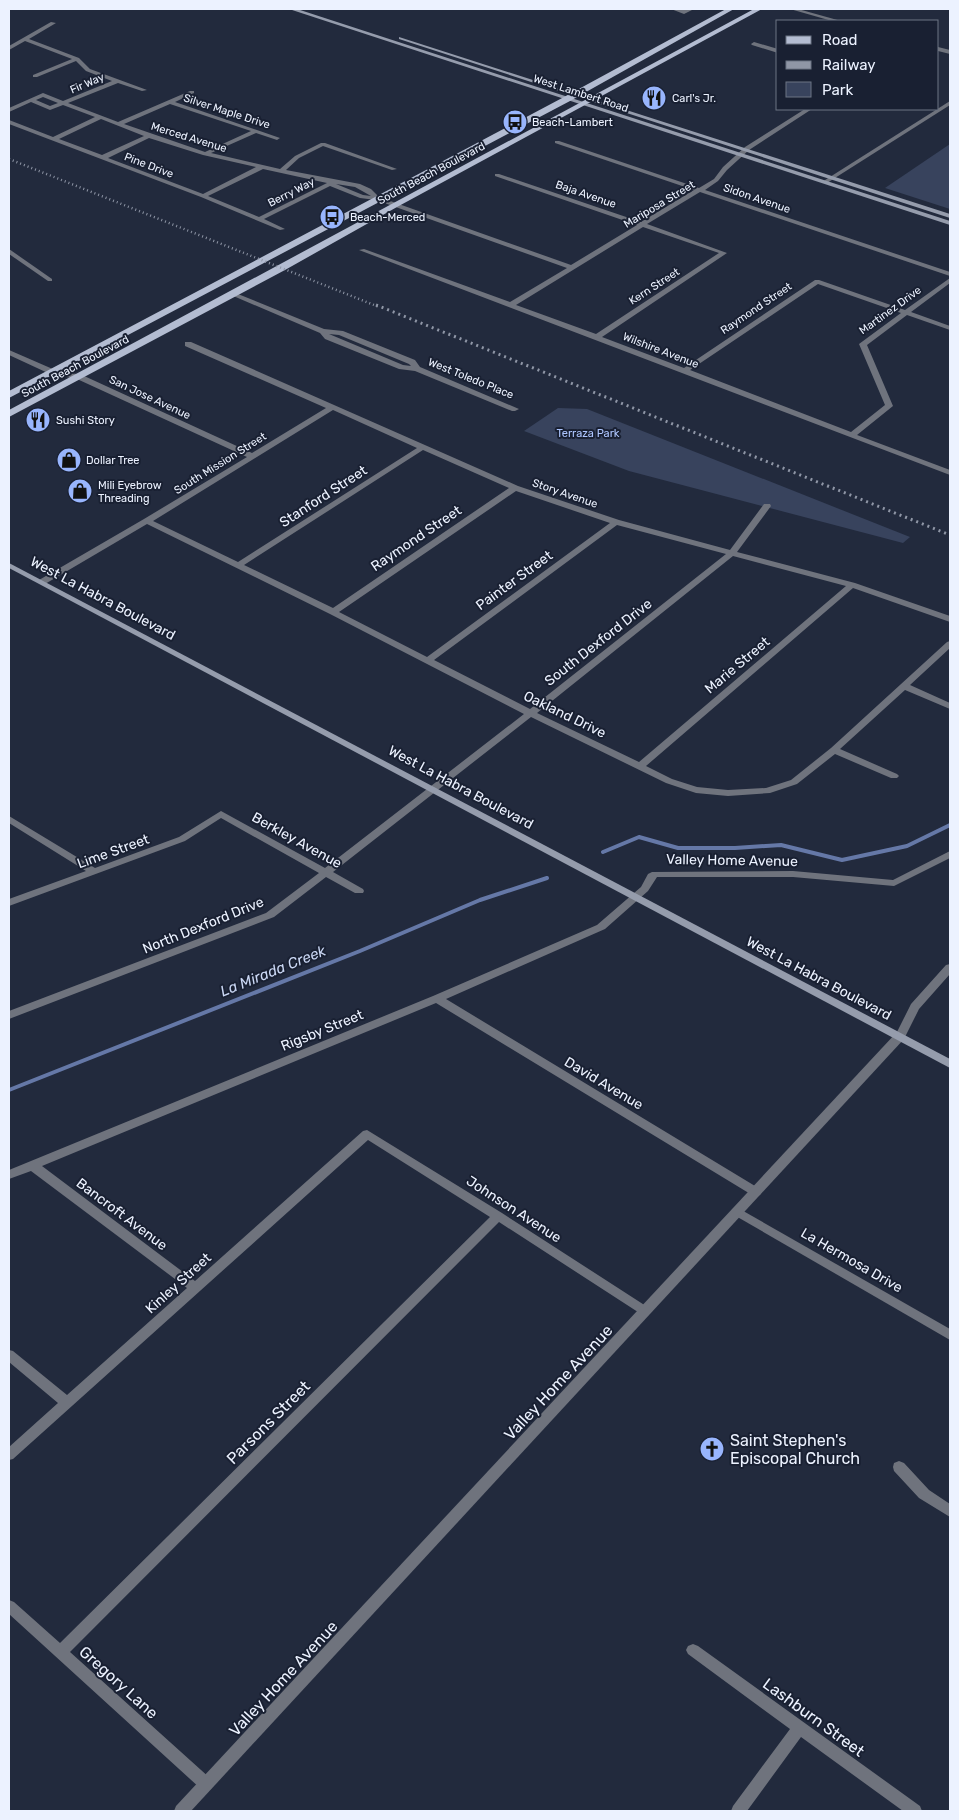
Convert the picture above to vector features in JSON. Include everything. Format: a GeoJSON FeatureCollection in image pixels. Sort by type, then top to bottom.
{"type":"FeatureCollection","features":[{"type":"Feature","properties":{"kind":"main road","name":"West Lambert Road"},"geometry":{"type":"LineString","coordinates":[[292,9],[584,104],[833,177],[950,216]]}},
{"type":"Feature","properties":{"kind":"main road","name":"West Lambert Road"},"geometry":{"type":"LineString","coordinates":[[312,9],[576,94],[825,182],[950,223]]}},
{"type":"Feature","properties":{"kind":"main road","name":"South Beach Boulevard"},"geometry":{"type":"LineString","coordinates":[[9,395],[576,94],[731,9]]}},
{"type":"Feature","properties":{"kind":"main road","name":"South Beach Boulevard"},"geometry":{"type":"LineString","coordinates":[[9,414],[759,9]]}},
{"type":"Feature","properties":{"kind":"main road","name":"West La Habra Boulevard"},"geometry":{"type":"LineString","coordinates":[[9,565],[637,896],[950,1064]]}},
{"type":"Feature","properties":{"kind":"street"},"geometry":{"type":"LineString","coordinates":[[674,9],[684,12],[691,9]]}},
{"type":"Feature","properties":{"kind":"street"},"geometry":{"type":"LineString","coordinates":[[792,9],[834,20]]}},
{"type":"Feature","properties":{"kind":"street"},"geometry":{"type":"LineString","coordinates":[[9,48],[53,23]]}},
{"type":"Feature","properties":{"kind":"street"},"geometry":{"type":"LineString","coordinates":[[24,39],[77,59],[88,70],[144,90]]}},
{"type":"Feature","properties":{"kind":"street"},"geometry":{"type":"LineString","coordinates":[[754,44],[776,50]]}},
{"type":"Feature","properties":{"kind":"street"},"geometry":{"type":"LineString","coordinates":[[35,76],[77,59]]}},
{"type":"Feature","properties":{"kind":"street","name":"Fir Way"},"geometry":{"type":"LineString","coordinates":[[64,103],[117,81]]}},
{"type":"Feature","properties":{"kind":"street"},"geometry":{"type":"LineString","coordinates":[[119,124],[192,92]]}},
{"type":"Feature","properties":{"kind":"street","name":"Merced Avenue"},"geometry":{"type":"LineString","coordinates":[[30,100],[43,95],[150,136],[205,154],[333,182],[333,186],[355,194],[377,198],[571,267]]}},
{"type":"Feature","properties":{"kind":"street"},"geometry":{"type":"LineString","coordinates":[[9,110],[30,100],[50,108],[64,103]]}},
{"type":"Feature","properties":{"kind":"street","name":"Silver Maple Drive"},"geometry":{"type":"LineString","coordinates":[[170,102],[222,121],[238,124],[278,138]]}},
{"type":"Feature","properties":{"kind":"street"},"geometry":{"type":"LineString","coordinates":[[825,182],[949,105]]}},
{"type":"Feature","properties":{"kind":"street","name":"Mariposa Street"},"geometry":{"type":"LineString","coordinates":[[510,305],[716,180],[725,168],[752,144],[807,110]]}},
{"type":"Feature","properties":{"kind":"street"},"geometry":{"type":"LineString","coordinates":[[53,139],[102,117]]}},
{"type":"Feature","properties":{"kind":"street","name":"Pine Drive"},"geometry":{"type":"LineString","coordinates":[[9,122],[203,196],[282,229]]}},
{"type":"Feature","properties":{"kind":"street"},"geometry":{"type":"LineString","coordinates":[[205,154],[256,131]]}},
{"type":"Feature","properties":{"kind":"street"},"geometry":{"type":"LineString","coordinates":[[102,158],[150,136]]}},
{"type":"Feature","properties":{"kind":"street","name":"Sidon Avenue"},"geometry":{"type":"LineString","coordinates":[[557,142],[950,274]]}},
{"type":"Feature","properties":{"kind":"street"},"geometry":{"type":"LineString","coordinates":[[281,171],[297,157],[323,144],[394,169]]}},
{"type":"Feature","properties":{"kind":"street"},"geometry":{"type":"LineString","coordinates":[[203,196],[261,167]]}},
{"type":"Feature","properties":{"kind":"street","name":"Baja Avenue"},"geometry":{"type":"LineString","coordinates":[[498,175],[724,253]]}},
{"type":"Feature","properties":{"kind":"street","name":"Berry Way"},"geometry":{"type":"LineString","coordinates":[[258,220],[333,182]]}},
{"type":"Feature","properties":{"kind":"street","name":"Wilshire Avenue"},"geometry":{"type":"LineString","coordinates":[[362,250],[597,337],[950,473]]}},
{"type":"Feature","properties":{"kind":"street"},"geometry":{"type":"LineString","coordinates":[[9,251],[50,280]]}},
{"type":"Feature","properties":{"kind":"street","name":"Kern Street"},"geometry":{"type":"LineString","coordinates":[[597,337],[724,253]]}},
{"type":"Feature","properties":{"kind":"street","name":"Martinez Drive"},"geometry":{"type":"LineString","coordinates":[[852,435],[889,406],[863,344],[950,280]]}},
{"type":"Feature","properties":{"kind":"street","name":"Raymond Street"},"geometry":{"type":"LineString","coordinates":[[684,371],[817,281],[905,312]]}},
{"type":"Feature","properties":{"kind":"street","name":"West Toledo Place"},"geometry":{"type":"LineString","coordinates":[[233,294],[322,330],[328,337],[402,367],[417,369],[515,409]]}},
{"type":"Feature","properties":{"kind":"street"},"geometry":{"type":"LineString","coordinates":[[905,312],[950,328]]}},
{"type":"Feature","properties":{"kind":"street","name":"Story Avenue"},"geometry":{"type":"LineString","coordinates":[[188,344],[515,488],[616,522],[852,585],[950,619]]}},
{"type":"Feature","properties":{"kind":"street","name":"San Jose Avenue"},"geometry":{"type":"LineString","coordinates":[[9,352],[53,372],[79,377],[252,456]]}},
{"type":"Feature","properties":{"kind":"street","name":"South Mission Street"},"geometry":{"type":"LineString","coordinates":[[42,582],[146,521],[332,407]]}},
{"type":"Feature","properties":{"kind":"street","name":"Stanford Street"},"geometry":{"type":"LineString","coordinates":[[238,566],[423,447]]}},
{"type":"Feature","properties":{"kind":"street","name":"Raymond Street"},"geometry":{"type":"LineString","coordinates":[[333,612],[515,488]]}},
{"type":"Feature","properties":{"kind":"street","name":"South Dexford Drive"},"geometry":{"type":"LineString","coordinates":[[435,789],[732,553],[767,506]]}},
{"type":"Feature","properties":{"kind":"street","name":"Oakland Drive"},"geometry":{"type":"LineString","coordinates":[[146,521],[333,612],[530,713],[669,780],[696,790],[728,793],[767,791],[794,782],[834,750],[950,644]]}},
{"type":"Feature","properties":{"kind":"street","name":"Painter Street"},"geometry":{"type":"LineString","coordinates":[[429,660],[616,522]]}},
{"type":"Feature","properties":{"kind":"street","name":"Marie Street"},"geometry":{"type":"LineString","coordinates":[[640,766],[852,585]]}},
{"type":"Feature","properties":{"kind":"street"},"geometry":{"type":"LineString","coordinates":[[905,686],[950,706]]}},
{"type":"Feature","properties":{"kind":"street"},"geometry":{"type":"LineString","coordinates":[[834,750],[894,776]]}},
{"type":"Feature","properties":{"kind":"street","name":"North Dexford Drive"},"geometry":{"type":"LineString","coordinates":[[9,1015],[270,915],[435,789]]}},
{"type":"Feature","properties":{"kind":"street","name":"Berkley Avenue"},"geometry":{"type":"LineString","coordinates":[[221,814],[359,891]]}},
{"type":"Feature","properties":{"kind":"street","name":"Lime Street"},"geometry":{"type":"LineString","coordinates":[[9,903],[182,840],[221,814]]}},
{"type":"Feature","properties":{"kind":"street"},"geometry":{"type":"LineString","coordinates":[[9,819],[95,872]]}},
{"type":"Feature","properties":{"kind":"street","name":"Valley Home Avenue"},"geometry":{"type":"LineString","coordinates":[[637,896],[645,889],[651,876],[655,874],[793,874],[894,883],[950,854]]}},
{"type":"Feature","properties":{"kind":"street","name":"Rigsby Street"},"geometry":{"type":"LineString","coordinates":[[9,1175],[436,999],[601,926],[637,896]]}},
{"type":"Feature","properties":{"kind":"street","name":"Valley Home Avenue"},"geometry":{"type":"LineString","coordinates":[[182,1811],[900,1036],[915,1007],[950,968]]}},
{"type":"Feature","properties":{"kind":"street","name":"David Avenue"},"geometry":{"type":"LineString","coordinates":[[436,999],[756,1192]]}},
{"type":"Feature","properties":{"kind":"street","name":"Johnson Avenue"},"geometry":{"type":"LineString","coordinates":[[366,1134],[645,1311]]}},
{"type":"Feature","properties":{"kind":"street","name":"Kinley Street"},"geometry":{"type":"LineString","coordinates":[[9,1455],[366,1134]]}},
{"type":"Feature","properties":{"kind":"street","name":"Bancroft Avenue"},"geometry":{"type":"LineString","coordinates":[[32,1165],[195,1288]]}},
{"type":"Feature","properties":{"kind":"street","name":"La Hermosa Drive"},"geometry":{"type":"LineString","coordinates":[[738,1212],[949,1331]]}},
{"type":"Feature","properties":{"kind":"street","name":"Parsons Street"},"geometry":{"type":"LineString","coordinates":[[60,1652],[498,1216]]}},
{"type":"Feature","properties":{"kind":"street"},"geometry":{"type":"LineString","coordinates":[[9,1355],[66,1402]]}},
{"type":"Feature","properties":{"kind":"street"},"geometry":{"type":"LineString","coordinates":[[899,1467],[924,1494],[950,1511]]}},
{"type":"Feature","properties":{"kind":"street","name":"Gregory Lane"},"geometry":{"type":"LineString","coordinates":[[9,1606],[206,1784]]}},
{"type":"Feature","properties":{"kind":"street","name":"Lashburn Street"},"geometry":{"type":"LineString","coordinates":[[693,1650],[915,1811]]}},
{"type":"Feature","properties":{"kind":"street"},"geometry":{"type":"LineString","coordinates":[[738,1811],[799,1728]]}},
{"type":"Feature","properties":{"kind":"green space"},"geometry":{"type":"Polygon","coordinates":[[[950,144],[950,209],[885,188],[950,144]]]}},
{"type":"Feature","properties":{"kind":"green space","name":"Terraza Park"},"geometry":{"type":"Polygon","coordinates":[[[558,408],[587,409],[910,537],[903,543],[629,471],[524,431],[558,408]]]}},
{"type":"Feature","properties":{"kind":"waterway","name":"La Mirada Creek"},"geometry":{"type":"LineString","coordinates":[[603,852],[639,837],[678,848],[735,848],[781,845],[842,860],[907,846],[950,825]]}},
{"type":"Feature","properties":{"kind":"waterway","name":"La Mirada Creek"},"geometry":{"type":"LineString","coordinates":[[9,1090],[360,951],[480,900],[547,878]]}},
{"type":"Feature","properties":{"kind":"railway"},"geometry":{"type":"LineString","coordinates":[[9,159],[379,307]]}},
{"type":"Feature","properties":{"kind":"railway"},"geometry":{"type":"LineString","coordinates":[[376,305],[950,535]]}},
{"type":"Feature","properties":{"kind":"place","name":"Carl's Jr."},"geometry":{"type":"Point","coordinates":[654,98]}},
{"type":"Feature","properties":{"kind":"place","name":"Beach-Lambert"},"geometry":{"type":"Point","coordinates":[515,122]}},
{"type":"Feature","properties":{"kind":"place","name":"Beach-Merced"},"geometry":{"type":"Point","coordinates":[332,217]}},
{"type":"Feature","properties":{"kind":"place","name":"Sushi Story"},"geometry":{"type":"Point","coordinates":[38,420]}},
{"type":"Feature","properties":{"kind":"place","name":"Dollar Tree"},"geometry":{"type":"Point","coordinates":[69,460]}},
{"type":"Feature","properties":{"kind":"place","name":"Mili Eyebrow Threading"},"geometry":{"type":"Point","coordinates":[80,491]}},
{"type":"Feature","properties":{"kind":"place","name":"Saint Stephen's Episcopal Church"},"geometry":{"type":"Point","coordinates":[712,1449]}}]}
